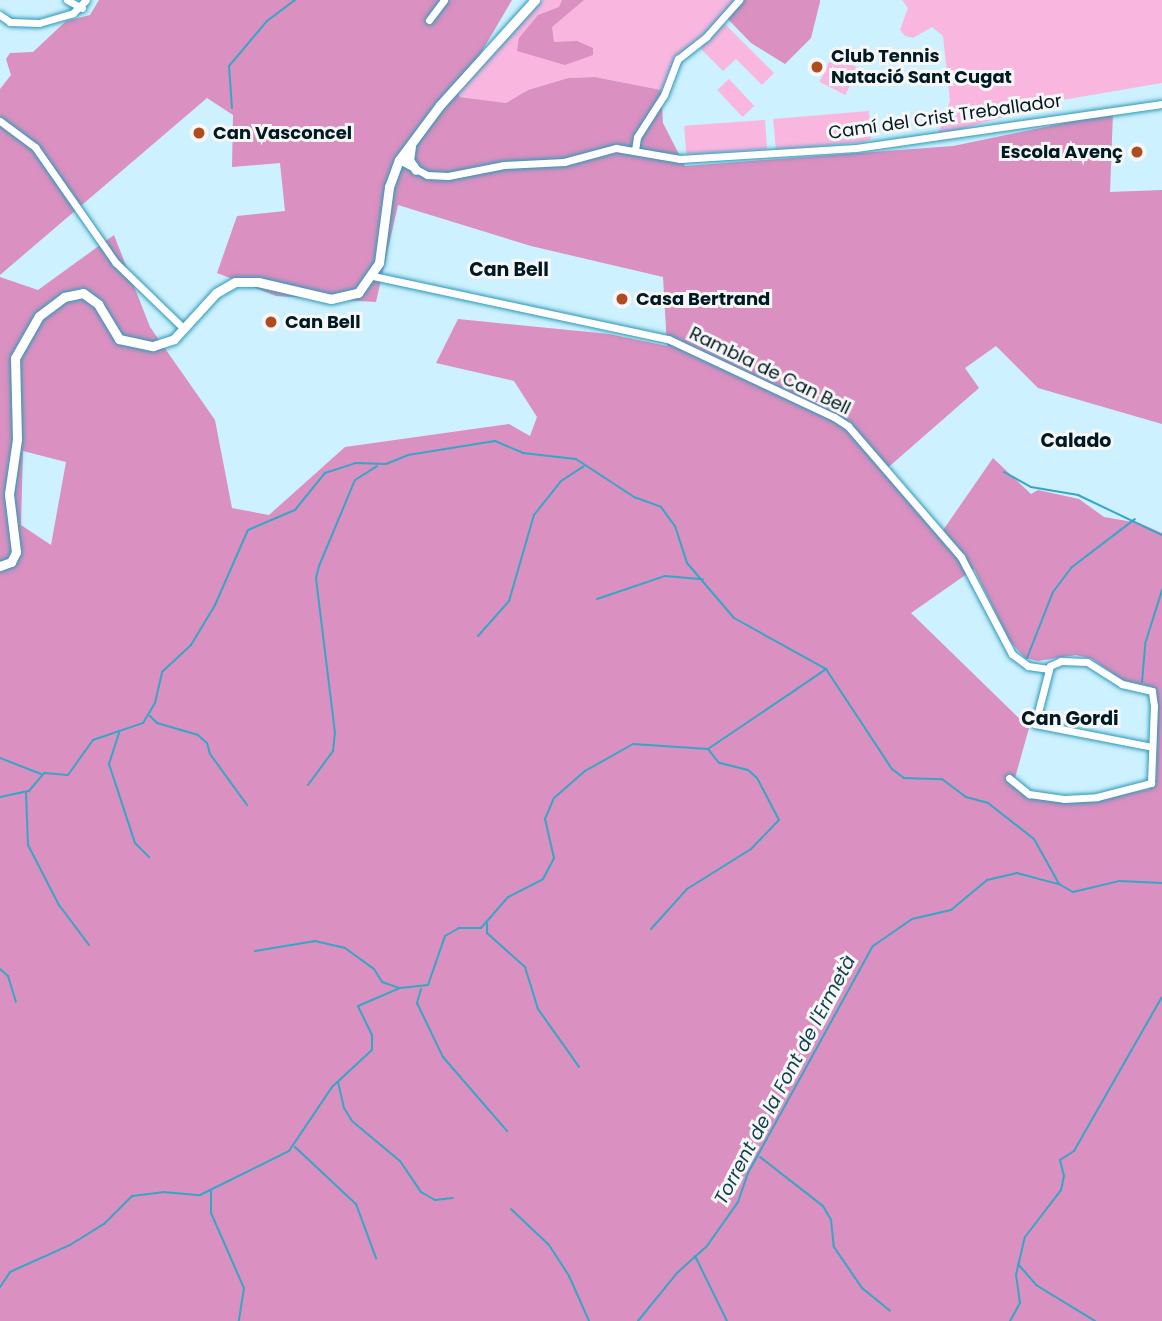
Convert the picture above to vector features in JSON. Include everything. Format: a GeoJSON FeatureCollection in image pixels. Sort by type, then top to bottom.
{"type":"FeatureCollection","features":[{"type":"Feature","properties":{"kind":"main road"},"geometry":{"type":"LineString","coordinates":[[0,566],[11,562],[16,552],[9,494],[17,439],[15,358],[33,321],[53,304],[80,293],[93,299],[115,335],[130,344],[160,345],[184,329],[216,293],[235,282],[258,282],[336,299],[358,293],[373,276],[399,165],[417,133],[535,0]]}},
{"type":"Feature","properties":{"kind":"main road"},"geometry":{"type":"LineString","coordinates":[[415,170],[409,154],[417,133]]}},
{"type":"Feature","properties":{"kind":"main road"},"geometry":{"type":"LineString","coordinates":[[399,165],[415,170]]}},
{"type":"Feature","properties":{"kind":"street"},"geometry":{"type":"LineString","coordinates":[[67,0],[84,4]]}},
{"type":"Feature","properties":{"kind":"street"},"geometry":{"type":"LineString","coordinates":[[429,20],[444,0]]}},
{"type":"Feature","properties":{"kind":"street"},"geometry":{"type":"LineString","coordinates":[[635,150],[637,137],[664,95],[678,59],[706,37],[739,0]]}},
{"type":"Feature","properties":{"kind":"street"},"geometry":{"type":"LineString","coordinates":[[0,15],[10,22],[32,24],[84,4]]}},
{"type":"Feature","properties":{"kind":"street","name":"Camí del Crist Treballador"},"geometry":{"type":"LineString","coordinates":[[415,170],[448,176],[503,165],[564,162],[615,148],[680,159],[873,146],[1016,121],[1162,104]]}},
{"type":"Feature","properties":{"kind":"street"},"geometry":{"type":"LineString","coordinates":[[0,121],[35,147],[116,263],[184,329]]}},
{"type":"Feature","properties":{"kind":"street","name":"Rambla de Can Bell"},"geometry":{"type":"LineString","coordinates":[[373,276],[668,339],[848,426],[961,557],[1012,654],[1028,666],[1049,670]]}},
{"type":"Feature","properties":{"kind":"street"},"geometry":{"type":"LineString","coordinates":[[1009,778],[1029,794],[1064,799],[1142,788],[1151,783],[1152,747],[1152,691],[1122,684],[1076,659],[1055,663],[1049,670],[1035,724],[1152,747]]}},
{"type":"Feature","properties":{"kind":"shaded area"},"geometry":{"type":"Polygon","coordinates":[[[99,0],[512,0],[458,92],[460,97],[506,103],[528,90],[568,78],[595,77],[661,90],[663,123],[685,166],[953,146],[1113,113],[1110,192],[1162,190],[1162,424],[1038,388],[996,346],[965,368],[979,388],[884,471],[939,536],[993,458],[1031,494],[1038,490],[1079,499],[1104,517],[1139,523],[1162,533],[1162,1321],[0,1321],[0,277],[38,290],[114,235],[150,327],[215,420],[232,508],[269,515],[345,447],[509,424],[530,436],[537,417],[514,381],[436,363],[458,319],[609,334],[667,346],[663,277],[531,246],[398,205],[376,302],[276,296],[217,273],[237,216],[285,211],[280,163],[232,167],[233,115],[207,98],[0,275],[0,89],[11,75],[6,59],[10,53],[33,52],[66,21],[90,15],[99,0]],[[23,451],[21,525],[51,545],[66,462],[23,451]],[[974,569],[911,613],[1029,728],[1013,785],[1025,796],[1059,802],[1086,802],[1149,789],[1156,779],[1157,728],[1152,687],[1122,680],[1092,659],[1076,655],[1038,661],[1025,658],[1009,640],[974,569]]]}},
{"type":"Feature","properties":{"kind":"shaded area"},"geometry":{"type":"Polygon","coordinates":[[[543,0],[739,0],[678,59],[664,95],[661,90],[595,77],[568,78],[528,90],[506,103],[461,97],[458,92],[543,0]]]}},
{"type":"Feature","properties":{"kind":"shaded area"},"geometry":{"type":"Polygon","coordinates":[[[562,0],[584,0],[552,27],[554,42],[577,41],[593,48],[593,55],[565,65],[517,51],[519,38],[538,15],[559,7],[562,0]]]}},
{"type":"Feature","properties":{"kind":"shaded area"},"geometry":{"type":"Polygon","coordinates":[[[739,0],[820,0],[811,38],[785,64],[751,43],[726,17],[739,0]]]}},
{"type":"Feature","properties":{"kind":"shaded area"},"geometry":{"type":"Polygon","coordinates":[[[902,0],[1162,0],[1162,83],[1062,100],[937,136],[950,101],[943,36],[932,27],[913,38],[905,36],[900,30],[908,8],[902,0]]]}},
{"type":"Feature","properties":{"kind":"shaded area"},"geometry":{"type":"Polygon","coordinates":[[[725,24],[774,73],[762,85],[736,59],[723,71],[700,48],[725,24]]]}},
{"type":"Feature","properties":{"kind":"shaded area"},"geometry":{"type":"Polygon","coordinates":[[[833,55],[859,68],[845,95],[819,82],[833,55]]]}},
{"type":"Feature","properties":{"kind":"shaded area"},"geometry":{"type":"Polygon","coordinates":[[[729,79],[754,106],[743,117],[717,90],[729,79]]]}},
{"type":"Feature","properties":{"kind":"shaded area"},"geometry":{"type":"Polygon","coordinates":[[[869,111],[871,139],[864,142],[776,150],[773,119],[869,111]]]}},
{"type":"Feature","properties":{"kind":"shaded area"},"geometry":{"type":"Polygon","coordinates":[[[765,120],[767,149],[686,155],[684,126],[765,120]]]}},
{"type":"Feature","properties":{"kind":"waterway"},"geometry":{"type":"LineString","coordinates":[[232,108],[229,66],[267,21],[295,0]]}},
{"type":"Feature","properties":{"kind":"waterway"},"geometry":{"type":"LineString","coordinates":[[0,797],[29,791],[44,773],[68,775],[93,740],[143,723],[155,703],[162,672],[191,645],[215,605],[248,530],[295,510],[325,473],[355,463],[386,464],[408,455],[495,441],[523,453],[576,459],[634,497],[661,507],[675,526],[687,563],[734,618],[826,669],[892,769],[904,778],[942,779],[966,797],[988,803],[1034,839],[1059,884],[1073,892],[1119,881],[1162,883]]}},
{"type":"Feature","properties":{"kind":"waterway"},"geometry":{"type":"LineString","coordinates":[[308,785],[333,751],[335,733],[316,578],[355,480],[377,466]]}},
{"type":"Feature","properties":{"kind":"waterway"},"geometry":{"type":"LineString","coordinates":[[478,636],[509,601],[534,515],[561,481],[584,466]]}},
{"type":"Feature","properties":{"kind":"waterway"},"geometry":{"type":"LineString","coordinates":[[1004,472],[1031,487],[1078,495],[1162,535]]}},
{"type":"Feature","properties":{"kind":"waterway"},"geometry":{"type":"LineString","coordinates":[[1027,658],[1053,592],[1072,567],[1135,519]]}},
{"type":"Feature","properties":{"kind":"waterway"},"geometry":{"type":"LineString","coordinates":[[597,599],[665,576],[703,579]]}},
{"type":"Feature","properties":{"kind":"waterway"},"geometry":{"type":"LineString","coordinates":[[1142,682],[1145,644],[1162,590]]}},
{"type":"Feature","properties":{"kind":"waterway"},"geometry":{"type":"LineString","coordinates":[[0,1287],[10,1272],[70,1245],[104,1224],[132,1196],[163,1192],[200,1195],[289,1151],[332,1087],[372,1050],[372,1035],[358,1006],[400,988],[428,985],[445,936],[459,928],[481,928],[508,897],[543,879],[554,858],[545,819],[554,798],[585,771],[633,744],[708,749],[826,669]]}},
{"type":"Feature","properties":{"kind":"waterway"},"geometry":{"type":"LineString","coordinates":[[150,716],[157,723],[198,735],[207,743],[210,754],[247,805]]}},
{"type":"Feature","properties":{"kind":"waterway"},"geometry":{"type":"LineString","coordinates":[[119,733],[109,764],[135,843],[149,857]]}},
{"type":"Feature","properties":{"kind":"waterway"},"geometry":{"type":"LineString","coordinates":[[651,929],[687,889],[751,849],[779,820],[757,778],[748,770],[719,763],[708,749]]}},
{"type":"Feature","properties":{"kind":"waterway"},"geometry":{"type":"LineString","coordinates":[[0,758],[41,774]]}},
{"type":"Feature","properties":{"kind":"waterway"},"geometry":{"type":"LineString","coordinates":[[26,793],[28,845],[59,905],[89,945]]}},
{"type":"Feature","properties":{"kind":"waterway","name":"Torrent de la Font de l'Ermetà"},"geometry":{"type":"LineString","coordinates":[[638,1321],[677,1273],[707,1246],[738,1202],[748,1173],[873,946],[912,919],[951,910],[987,880],[1017,873],[1058,884]]}},
{"type":"Feature","properties":{"kind":"waterway"},"geometry":{"type":"LineString","coordinates":[[487,923],[487,933],[525,967],[538,1009],[579,1067]]}},
{"type":"Feature","properties":{"kind":"waterway"},"geometry":{"type":"LineString","coordinates":[[255,951],[315,941],[345,948],[374,969],[382,982],[399,988]]}},
{"type":"Feature","properties":{"kind":"waterway"},"geometry":{"type":"LineString","coordinates":[[0,969],[8,976],[16,1002]]}},
{"type":"Feature","properties":{"kind":"waterway"},"geometry":{"type":"LineString","coordinates":[[421,989],[417,1003],[443,1057],[507,1131]]}},
{"type":"Feature","properties":{"kind":"waterway"},"geometry":{"type":"LineString","coordinates":[[1010,1321],[1020,1303],[1016,1275],[1025,1237],[1061,1190],[1064,1176],[1060,1160],[1074,1151],[1162,997]]}},
{"type":"Feature","properties":{"kind":"waterway"},"geometry":{"type":"LineString","coordinates":[[338,1082],[344,1108],[352,1121],[400,1161],[421,1192],[435,1200],[453,1198]]}},
{"type":"Feature","properties":{"kind":"waterway"},"geometry":{"type":"LineString","coordinates":[[295,1147],[356,1204],[376,1258]]}},
{"type":"Feature","properties":{"kind":"waterway"},"geometry":{"type":"LineString","coordinates":[[760,1157],[823,1206],[831,1220],[834,1247],[862,1288],[890,1311]]}},
{"type":"Feature","properties":{"kind":"waterway"},"geometry":{"type":"LineString","coordinates":[[211,1190],[211,1213],[244,1288],[239,1321]]}},
{"type":"Feature","properties":{"kind":"waterway"},"geometry":{"type":"LineString","coordinates":[[511,1209],[549,1245],[569,1276],[589,1321]]}},
{"type":"Feature","properties":{"kind":"waterway"},"geometry":{"type":"LineString","coordinates":[[695,1256],[727,1321]]}},
{"type":"Feature","properties":{"kind":"waterway"},"geometry":{"type":"LineString","coordinates":[[1018,1264],[1036,1285],[1095,1321]]}},
{"type":"Feature","properties":{"kind":"place","name":"Club Tennis Natació Sant Cugat"},"geometry":{"type":"Point","coordinates":[817,67]}},
{"type":"Feature","properties":{"kind":"place","name":"Can Vasconcel"},"geometry":{"type":"Point","coordinates":[199,133]}},
{"type":"Feature","properties":{"kind":"place","name":"Escola Avenç"},"geometry":{"type":"Point","coordinates":[1137,152]}},
{"type":"Feature","properties":{"kind":"place","name":"Casa Bertrand"},"geometry":{"type":"Point","coordinates":[622,299]}},
{"type":"Feature","properties":{"kind":"place","name":"Can Bell"},"geometry":{"type":"Point","coordinates":[271,322]}},
{"type":"Feature","properties":{"kind":"district","name":"Can Bell"},"geometry":{"type":"Point","coordinates":[509,270]}},
{"type":"Feature","properties":{"kind":"district","name":"Calado"},"geometry":{"type":"Point","coordinates":[1076,441]}},
{"type":"Feature","properties":{"kind":"district","name":"Can Gordi"},"geometry":{"type":"Point","coordinates":[1070,719]}}]}
